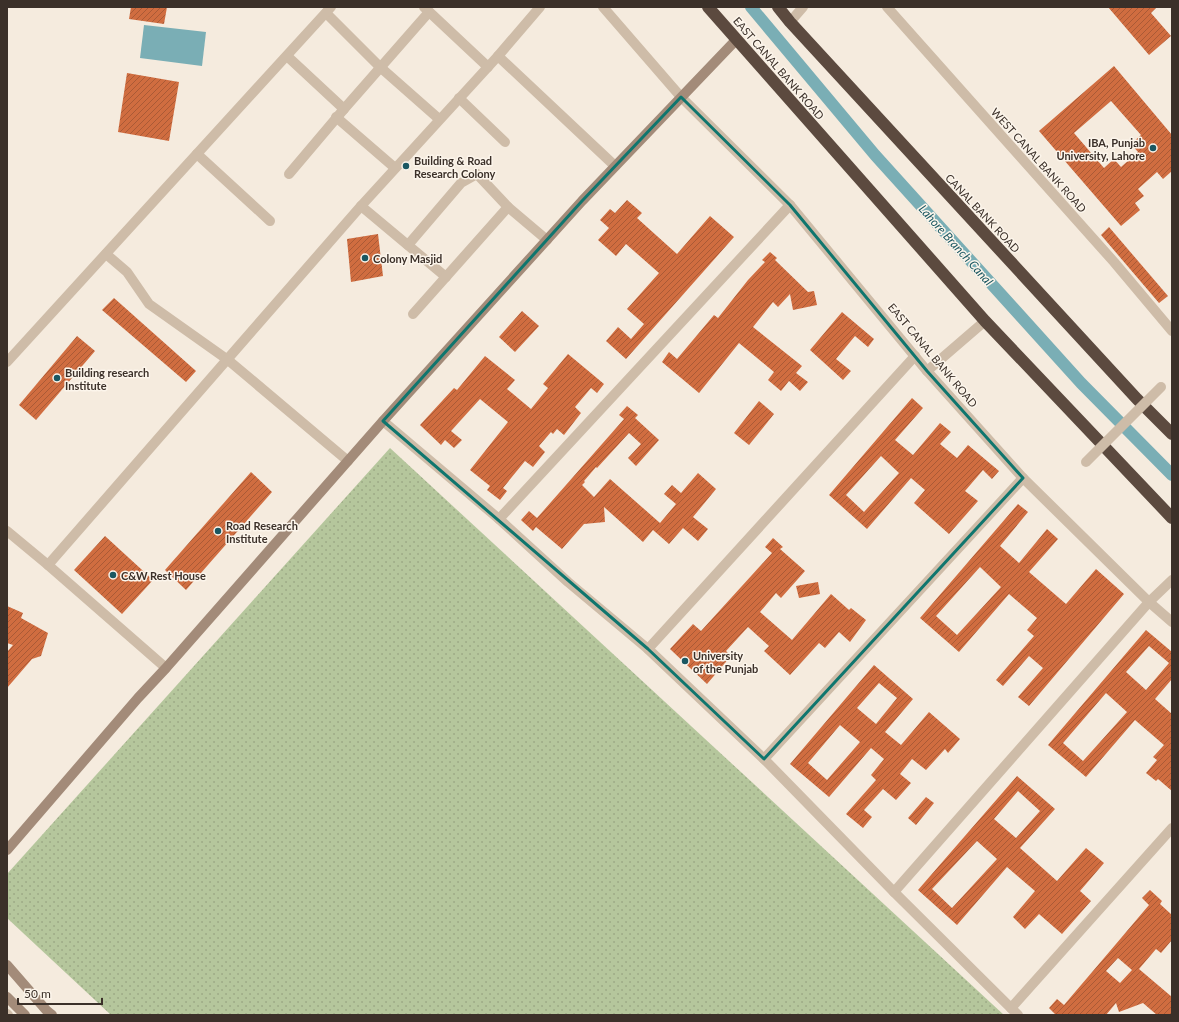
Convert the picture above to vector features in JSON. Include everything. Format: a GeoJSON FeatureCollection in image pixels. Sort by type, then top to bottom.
{"type":"FeatureCollection","features":[{"type":"Feature","properties":{"kind":"highway","name":"EAST CANAL BANK ROAD"},"geometry":{"type":"LineString","coordinates":[[708,7],[985,321],[1172,518]]}},
{"type":"Feature","properties":{"kind":"highway","name":"CANAL BANK ROAD"},"geometry":{"type":"LineString","coordinates":[[778,7],[790,22],[1137,399],[1172,434]]}},
{"type":"Feature","properties":{"kind":"street"},"geometry":{"type":"LineString","coordinates":[[48,565],[361,206],[498,56],[540,7]]}},
{"type":"Feature","properties":{"kind":"street","name":"EAST CANAL BANK ROAD"},"geometry":{"type":"LineString","coordinates":[[603,7],[681,97],[790,205],[915,356],[1023,478],[1149,602],[1172,622]]}},
{"type":"Feature","properties":{"kind":"street"},"geometry":{"type":"LineString","coordinates":[[790,22],[803,7]]}},
{"type":"Feature","properties":{"kind":"street","name":"WEST CANAL BANK ROAD"},"geometry":{"type":"LineString","coordinates":[[887,7],[1108,256],[1172,331]]}},
{"type":"Feature","properties":{"kind":"street"},"geometry":{"type":"LineString","coordinates":[[7,362],[329,10],[380,67],[440,119]]}},
{"type":"Feature","properties":{"kind":"street"},"geometry":{"type":"LineString","coordinates":[[289,174],[380,67],[426,10],[488,67]]}},
{"type":"Feature","properties":{"kind":"street"},"geometry":{"type":"LineString","coordinates":[[7,850],[138,698],[383,421],[582,201],[736,40]]}},
{"type":"Feature","properties":{"kind":"street"},"geometry":{"type":"LineString","coordinates":[[287,56],[344,109]]}},
{"type":"Feature","properties":{"kind":"street"},"geometry":{"type":"LineString","coordinates":[[498,56],[615,166]]}},
{"type":"Feature","properties":{"kind":"street"},"geometry":{"type":"LineString","coordinates":[[459,98],[505,142]]}},
{"type":"Feature","properties":{"kind":"street"},"geometry":{"type":"LineString","coordinates":[[336,118],[395,168]]}},
{"type":"Feature","properties":{"kind":"street"},"geometry":{"type":"LineString","coordinates":[[197,154],[270,221]]}},
{"type":"Feature","properties":{"kind":"street"},"geometry":{"type":"LineString","coordinates":[[408,245],[461,183],[477,174],[508,207],[547,240]]}},
{"type":"Feature","properties":{"kind":"street"},"geometry":{"type":"LineString","coordinates":[[499,519],[790,205]]}},
{"type":"Feature","properties":{"kind":"street"},"geometry":{"type":"LineString","coordinates":[[361,206],[446,277]]}},
{"type":"Feature","properties":{"kind":"street"},"geometry":{"type":"LineString","coordinates":[[413,314],[508,207]]}},
{"type":"Feature","properties":{"kind":"street"},"geometry":{"type":"LineString","coordinates":[[106,254],[127,272],[149,304],[228,360],[348,461]]}},
{"type":"Feature","properties":{"kind":"street"},"geometry":{"type":"LineString","coordinates":[[927,370],[985,321]]}},
{"type":"Feature","properties":{"kind":"street"},"geometry":{"type":"LineString","coordinates":[[648,650],[915,356]]}},
{"type":"Feature","properties":{"kind":"street"},"geometry":{"type":"LineString","coordinates":[[1086,462],[1161,387]]}},
{"type":"Feature","properties":{"kind":"street"},"geometry":{"type":"LineString","coordinates":[[383,421],[499,519],[568,582],[648,650],[764,759],[894,892],[1015,1012],[1172,828]]}},
{"type":"Feature","properties":{"kind":"street"},"geometry":{"type":"LineString","coordinates":[[764,759],[1023,478]]}},
{"type":"Feature","properties":{"kind":"street"},"geometry":{"type":"LineString","coordinates":[[7,531],[166,668]]}},
{"type":"Feature","properties":{"kind":"street"},"geometry":{"type":"LineString","coordinates":[[894,892],[1149,602],[1172,580]]}},
{"type":"Feature","properties":{"kind":"street"},"geometry":{"type":"LineString","coordinates":[[7,965],[52,1015]]}},
{"type":"Feature","properties":{"kind":"street"},"geometry":{"type":"LineString","coordinates":[[7,997],[25,1015]]}},
{"type":"Feature","properties":{"kind":"highlighted area"},"geometry":{"type":"Polygon","coordinates":[[[681,97],[790,205],[927,371],[1023,478],[764,759],[648,649],[383,421],[582,201],[681,97]]]}},
{"type":"Feature","properties":{"kind":"green space"},"geometry":{"type":"Polygon","coordinates":[[[390,448],[1004,1015],[111,1015],[7,918],[7,874],[390,448]]]}},
{"type":"Feature","properties":{"kind":"water"},"geometry":{"type":"Polygon","coordinates":[[[144,25],[206,32],[202,66],[140,58],[144,25]]]}},
{"type":"Feature","properties":{"kind":"building"},"geometry":{"type":"Polygon","coordinates":[[[131,7],[167,7],[164,24],[129,19],[131,7]]]}},
{"type":"Feature","properties":{"kind":"building"},"geometry":{"type":"Polygon","coordinates":[[[1108,7],[1157,7],[1151,13],[1171,36],[1149,55],[1108,7]]]}},
{"type":"Feature","properties":{"kind":"building","name":"IBA, Punjab University, Lahore"},"geometry":{"type":"Polygon","coordinates":[[[1114,66],[1172,135],[1172,171],[1163,179],[1157,172],[1138,189],[1144,196],[1135,203],[1140,210],[1121,226],[1039,131],[1114,66]],[[1111,101],[1074,133],[1104,168],[1114,159],[1121,167],[1138,152],[1131,144],[1141,135],[1111,101]]]}},
{"type":"Feature","properties":{"kind":"building"},"geometry":{"type":"Polygon","coordinates":[[[127,73],[179,82],[169,141],[118,132],[127,73]]]}},
{"type":"Feature","properties":{"kind":"building"},"geometry":{"type":"Polygon","coordinates":[[[627,200],[642,213],[637,218],[677,254],[710,216],[734,237],[626,359],[606,341],[618,327],[631,339],[644,324],[627,309],[659,273],[626,244],[616,256],[598,240],[609,228],[600,220],[610,209],[615,213],[627,200]]]}},
{"type":"Feature","properties":{"kind":"building"},"geometry":{"type":"Polygon","coordinates":[[[1109,227],[1168,296],[1159,303],[1101,235],[1109,227]]]}},
{"type":"Feature","properties":{"kind":"building","name":"Colony Masjid"},"geometry":{"type":"Polygon","coordinates":[[[378,234],[383,276],[351,282],[347,239],[378,234]]]}},
{"type":"Feature","properties":{"kind":"building"},"geometry":{"type":"Polygon","coordinates":[[[770,252],[777,258],[775,260],[808,292],[814,291],[817,305],[793,310],[790,294],[778,307],[773,302],[753,327],[802,366],[796,373],[808,382],[800,391],[789,381],[781,391],[768,380],[774,372],[739,343],[699,393],[662,362],[669,352],[677,359],[714,315],[718,318],[748,280],[765,262],[762,260],[770,252]]]}},
{"type":"Feature","properties":{"kind":"building","name":"Building research Institute"},"geometry":{"type":"Polygon","coordinates":[[[114,298],[196,371],[186,382],[102,310],[114,298]]]}},
{"type":"Feature","properties":{"kind":"building"},"geometry":{"type":"Polygon","coordinates":[[[522,311],[539,326],[515,352],[499,337],[522,311]]]}},
{"type":"Feature","properties":{"kind":"building"},"geometry":{"type":"Polygon","coordinates":[[[842,312],[874,339],[868,347],[855,336],[836,359],[851,371],[843,380],[810,350],[842,312]]]}},
{"type":"Feature","properties":{"kind":"building","name":"Building research Institute"},"geometry":{"type":"Polygon","coordinates":[[[77,336],[95,351],[36,420],[19,405],[77,336]]]}},
{"type":"Feature","properties":{"kind":"building"},"geometry":{"type":"Polygon","coordinates":[[[568,354],[604,384],[597,393],[591,388],[575,407],[581,413],[564,435],[557,429],[553,434],[551,432],[539,446],[545,452],[533,467],[525,461],[503,488],[507,491],[500,500],[487,490],[490,486],[470,470],[508,422],[480,399],[451,431],[462,440],[454,448],[445,440],[441,445],[420,425],[454,388],[457,390],[485,356],[515,380],[507,389],[531,409],[548,388],[543,384],[568,354]]]}},
{"type":"Feature","properties":{"kind":"building"},"geometry":{"type":"Polygon","coordinates":[[[912,398],[923,408],[895,440],[913,455],[940,423],[951,432],[940,444],[957,458],[968,445],[999,471],[992,479],[983,470],[965,491],[978,501],[949,534],[914,503],[925,490],[911,478],[867,529],[829,495],[912,398]],[[881,456],[846,495],[864,512],[899,473],[881,456]]]}},
{"type":"Feature","properties":{"kind":"building"},"geometry":{"type":"Polygon","coordinates":[[[759,401],[774,414],[749,445],[734,433],[759,401]]]}},
{"type":"Feature","properties":{"kind":"building"},"geometry":{"type":"Polygon","coordinates":[[[627,406],[638,415],[635,418],[659,440],[636,466],[628,458],[641,444],[629,433],[597,468],[596,467],[582,485],[594,497],[610,479],[660,523],[676,504],[664,494],[672,485],[681,493],[698,473],[716,489],[693,517],[708,529],[698,541],[683,528],[669,544],[653,530],[643,542],[604,507],[605,522],[584,524],[562,549],[536,527],[533,531],[521,520],[529,511],[537,518],[624,419],[619,415],[627,406]]]}},
{"type":"Feature","properties":{"kind":"building","name":"Road Research Institute"},"geometry":{"type":"Polygon","coordinates":[[[251,472],[272,492],[186,590],[165,570],[251,472]]]}},
{"type":"Feature","properties":{"kind":"building"},"geometry":{"type":"Polygon","coordinates":[[[1018,504],[1028,512],[1000,546],[1019,563],[1047,529],[1058,539],[1029,572],[1066,604],[1096,569],[1124,594],[1029,706],[1018,697],[1043,668],[1029,656],[1003,686],[996,680],[1034,636],[1027,630],[1037,618],[1009,594],[959,652],[920,618],[1018,504]],[[980,567],[936,616],[957,635],[1001,587],[980,567]]]}},
{"type":"Feature","properties":{"kind":"building","name":"C&W Rest House"},"geometry":{"type":"Polygon","coordinates":[[[105,536],[153,580],[122,614],[74,570],[105,536]]]}},
{"type":"Feature","properties":{"kind":"building"},"geometry":{"type":"Polygon","coordinates":[[[773,538],[783,547],[780,549],[805,571],[781,598],[776,593],[760,612],[792,640],[831,594],[849,610],[851,608],[866,620],[850,642],[839,632],[825,648],[819,643],[790,675],[764,651],[769,646],[748,627],[726,651],[731,656],[707,684],[670,649],[693,624],[701,631],[772,553],[765,547],[773,538]]]}},
{"type":"Feature","properties":{"kind":"building"},"geometry":{"type":"Polygon","coordinates":[[[818,582],[820,594],[799,598],[796,586],[818,582]]]}},
{"type":"Feature","properties":{"kind":"building"},"geometry":{"type":"Polygon","coordinates":[[[7,606],[23,613],[21,618],[48,633],[41,656],[32,659],[7,688],[7,652],[13,645],[7,643],[7,606]]]}},
{"type":"Feature","properties":{"kind":"building"},"geometry":{"type":"Polygon","coordinates":[[[1146,630],[1172,652],[1172,679],[1155,699],[1172,714],[1172,791],[1158,779],[1156,781],[1146,773],[1157,760],[1153,757],[1164,745],[1135,720],[1086,777],[1048,745],[1146,630]],[[1149,646],[1126,672],[1146,690],[1169,663],[1149,646]],[[1106,693],[1063,743],[1083,761],[1127,712],[1106,693]]]}},
{"type":"Feature","properties":{"kind":"building"},"geometry":{"type":"Polygon","coordinates":[[[874,665],[913,699],[885,732],[901,745],[929,712],[960,739],[948,753],[945,749],[926,770],[912,759],[900,774],[911,783],[896,800],[883,789],[864,810],[872,817],[863,828],[846,814],[876,780],[871,775],[884,759],[871,748],[829,797],[790,764],[874,665]],[[879,683],[857,708],[876,724],[897,698],[879,683]],[[840,725],[808,763],[827,780],[860,742],[840,725]]]}},
{"type":"Feature","properties":{"kind":"building"},"geometry":{"type":"Polygon","coordinates":[[[1017,776],[1055,809],[1020,848],[1057,881],[1086,848],[1104,863],[1080,891],[1091,901],[1062,934],[1039,914],[1025,929],[1013,917],[1035,891],[1007,867],[957,925],[918,890],[1017,776]],[[1018,791],[994,819],[1016,838],[1040,811],[1018,791]],[[977,841],[932,889],[952,908],[997,859],[977,841]]]}},
{"type":"Feature","properties":{"kind":"building"},"geometry":{"type":"Polygon","coordinates":[[[926,797],[934,803],[916,825],[908,818],[926,797]]]}},
{"type":"Feature","properties":{"kind":"building"},"geometry":{"type":"Polygon","coordinates":[[[1150,890],[1162,901],[1160,904],[1172,915],[1172,940],[1161,953],[1156,949],[1139,969],[1172,997],[1172,1015],[1157,1015],[1143,1003],[1119,1012],[1116,1003],[1106,1015],[1056,1015],[1049,1008],[1057,999],[1064,1005],[1149,905],[1142,898],[1150,890]],[[1118,958],[1106,971],[1120,983],[1132,970],[1118,958]]]}},
{"type":"Feature","properties":{"kind":"waterway","name":"Lahore Branch Canal"},"geometry":{"type":"LineString","coordinates":[[751,7],[875,155],[1081,383],[1172,475]]}},
{"type":"Feature","properties":{"kind":"place","name":"IBA, Punjab University, Lahore"},"geometry":{"type":"Point","coordinates":[1153,148]}},
{"type":"Feature","properties":{"kind":"place","name":"Building & Road Research Colony"},"geometry":{"type":"Point","coordinates":[406,166]}},
{"type":"Feature","properties":{"kind":"place","name":"Colony Masjid"},"geometry":{"type":"Point","coordinates":[365,258]}},
{"type":"Feature","properties":{"kind":"place","name":"Building research Institute"},"geometry":{"type":"Point","coordinates":[57,378]}},
{"type":"Feature","properties":{"kind":"place","name":"Road Research Institute"},"geometry":{"type":"Point","coordinates":[218,531]}},
{"type":"Feature","properties":{"kind":"place","name":"C&W Rest House"},"geometry":{"type":"Point","coordinates":[113,575]}},
{"type":"Feature","properties":{"kind":"place","name":"University of the Punjab"},"geometry":{"type":"Point","coordinates":[685,661]}}]}
